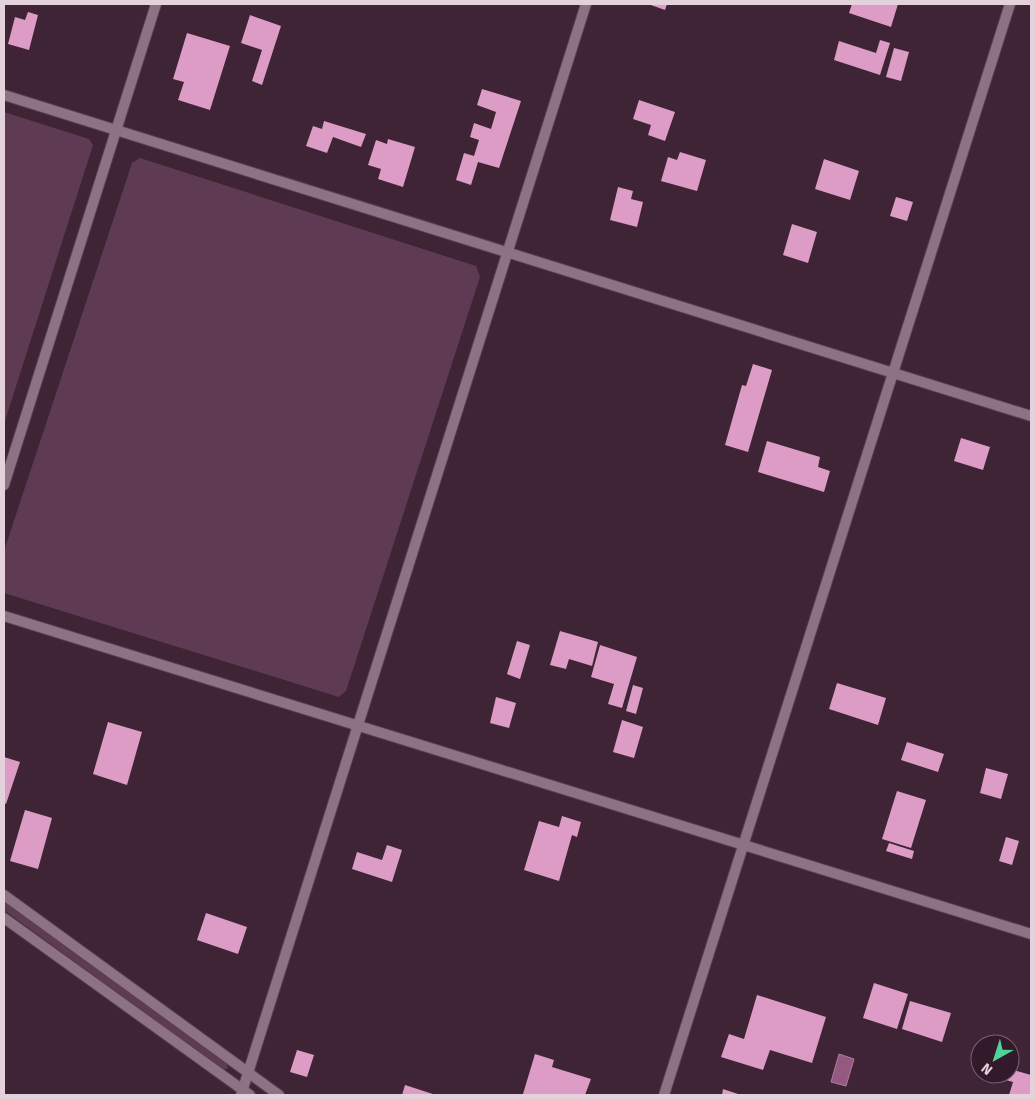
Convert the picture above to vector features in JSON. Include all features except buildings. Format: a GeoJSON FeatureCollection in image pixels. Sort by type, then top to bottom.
{"type":"FeatureCollection","features":[{"type":"Feature","properties":{"kind":"street"},"geometry":{"type":"LineString","coordinates":[[4,485],[156,4]]}},
{"type":"Feature","properties":{"kind":"street"},"geometry":{"type":"LineString","coordinates":[[4,918],[244,1093],[248,1073],[586,4]]}},
{"type":"Feature","properties":{"kind":"street"},"geometry":{"type":"LineString","coordinates":[[664,1095],[1010,4]]}},
{"type":"Feature","properties":{"kind":"street"},"geometry":{"type":"LineString","coordinates":[[4,95],[1031,416]]}},
{"type":"Feature","properties":{"kind":"street"},"geometry":{"type":"LineString","coordinates":[[4,616],[1031,934]]}},
{"type":"Feature","properties":{"kind":"street"},"geometry":{"type":"LineString","coordinates":[[4,895],[279,1095]]}},
{"type":"Feature","properties":{"kind":"shaded area"},"geometry":{"type":"Polygon","coordinates":[[[4,112],[89,139],[93,145],[4,424],[4,112]]]}},
{"type":"Feature","properties":{"kind":"shaded area"},"geometry":{"type":"Polygon","coordinates":[[[140,158],[476,266],[480,277],[346,691],[339,697],[4,593],[4,551],[132,163],[140,158]]]}},
{"type":"Feature","properties":{"kind":"shaded area"},"geometry":{"type":"Polygon","coordinates":[[[4,901],[226,1063],[227,1069],[222,1069],[4,910],[4,901]]]}},
{"type":"Feature","properties":{"kind":"shaded area"},"geometry":{"type":"Polygon","coordinates":[[[839,1054],[854,1059],[846,1086],[831,1082],[839,1054]]]}}]}
